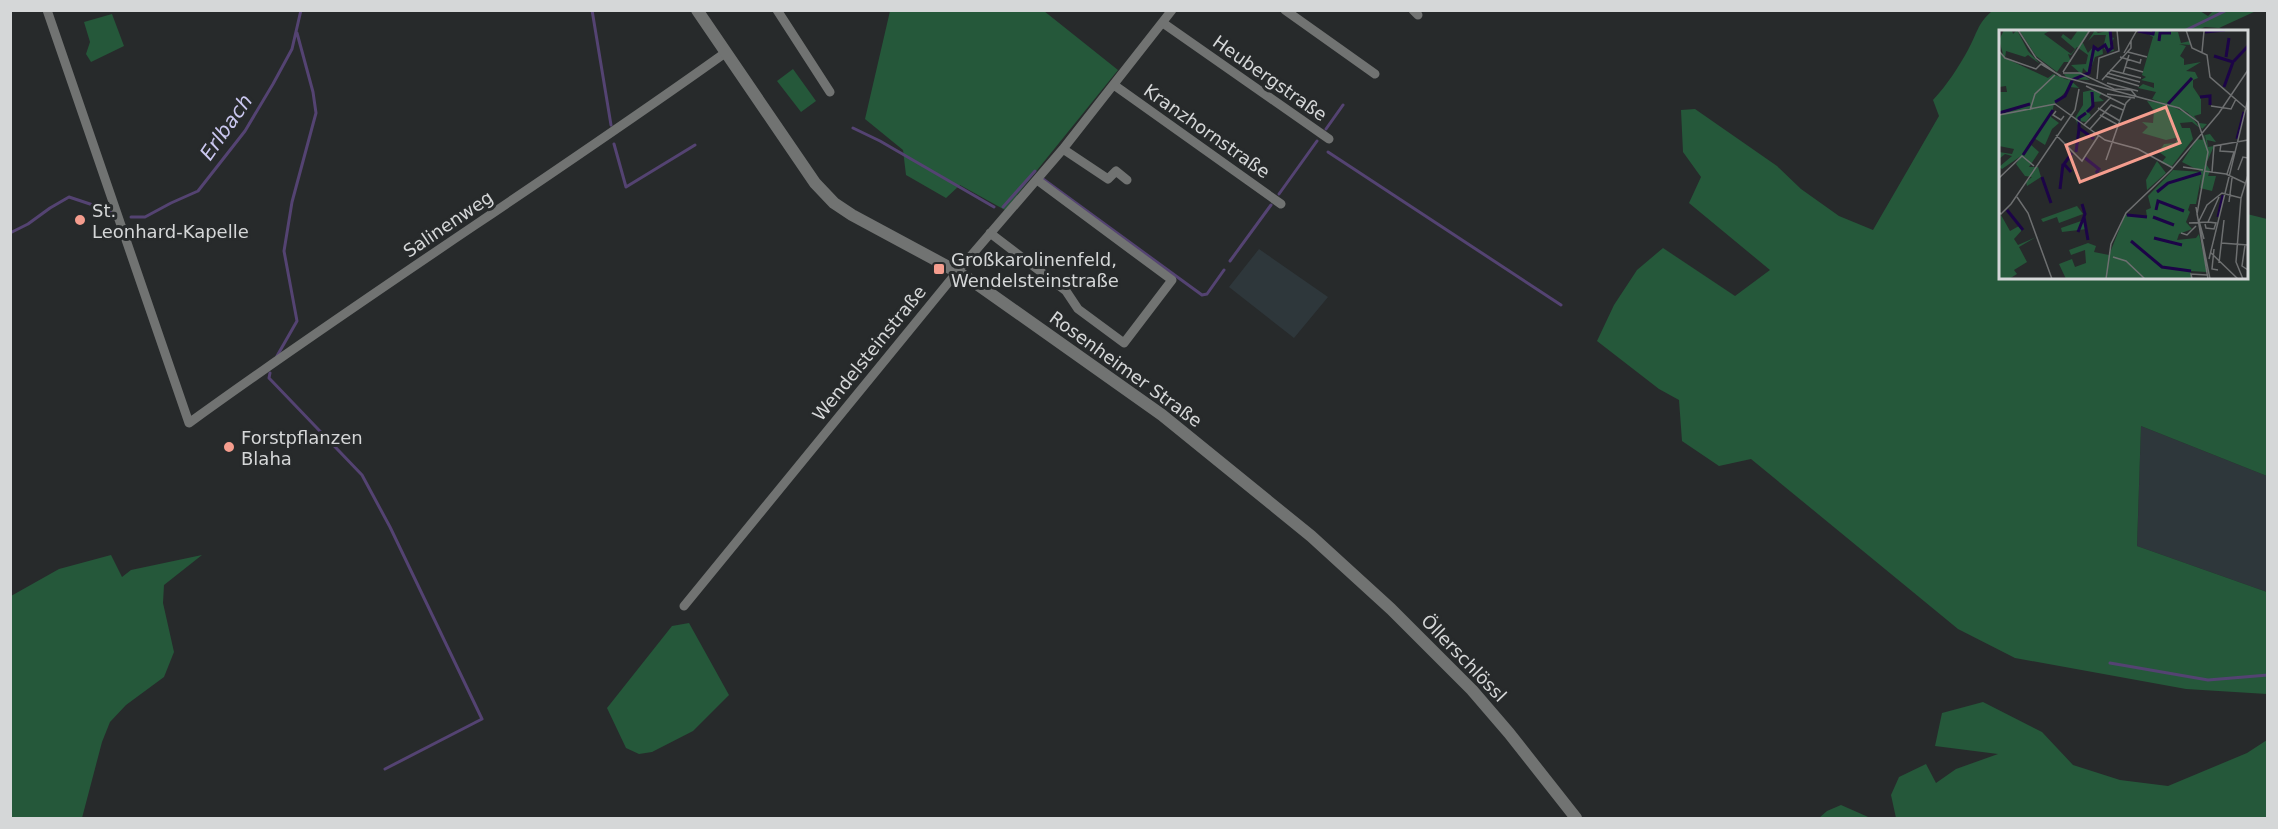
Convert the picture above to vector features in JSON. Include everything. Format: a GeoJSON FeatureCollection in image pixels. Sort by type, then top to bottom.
{"type":"FeatureCollection","features":[{"type":"Feature","properties":{"kind":"street","name":"Salinenweg"},"geometry":{"type":"LineString","coordinates":[[47,10],[189,423],[271,364],[606,138],[725,52]]}},
{"type":"Feature","properties":{"kind":"street","name":"Rosenheimer Straße"},"geometry":{"type":"LineString","coordinates":[[697,10],[815,183],[834,203],[882,232],[957,272],[1162,415],[1311,536]]}},
{"type":"Feature","properties":{"kind":"street"},"geometry":{"type":"LineString","coordinates":[[777,10],[830,92]]}},
{"type":"Feature","properties":{"kind":"street","name":"Wendelsteinstraße"},"geometry":{"type":"LineString","coordinates":[[684,606],[957,272],[1063,149],[1172,10]]}},
{"type":"Feature","properties":{"kind":"street"},"geometry":{"type":"LineString","coordinates":[[1285,10],[1375,74]]}},
{"type":"Feature","properties":{"kind":"street","name":"Heubergstraße"},"geometry":{"type":"LineString","coordinates":[[1162,22],[1329,139]]}},
{"type":"Feature","properties":{"kind":"street","name":"Kranzhornstraße"},"geometry":{"type":"LineString","coordinates":[[1113,85],[1281,204]]}},
{"type":"Feature","properties":{"kind":"street"},"geometry":{"type":"LineString","coordinates":[[1063,149],[1108,179],[1116,171],[1127,180]]}},
{"type":"Feature","properties":{"kind":"street"},"geometry":{"type":"LineString","coordinates":[[990,233],[1066,291],[1078,309],[1124,343],[1172,280],[1036,180]]}},
{"type":"Feature","properties":{"kind":"street","name":"Öllerschlössl"},"geometry":{"type":"LineString","coordinates":[[1311,536],[1391,609],[1472,690],[1576,819]]}},
{"type":"Feature","properties":{"kind":"shaded area"},"geometry":{"type":"Polygon","coordinates":[[[1259,249],[1328,297],[1294,338],[1229,287],[1259,249]]]}},
{"type":"Feature","properties":{"kind":"shaded area"},"geometry":{"type":"Polygon","coordinates":[[[2141,426],[2267,476],[2267,592],[2137,546],[2141,426]]]}},
{"type":"Feature","properties":{"kind":"green space"},"geometry":{"type":"Polygon","coordinates":[[[890,11],[1044,11],[1118,70],[1005,210],[960,185],[946,198],[906,175],[903,150],[865,119],[890,11]]]}},
{"type":"Feature","properties":{"kind":"green space"},"geometry":{"type":"Polygon","coordinates":[[[1992,11],[2200,11],[2208,16],[2213,11],[2256,11],[2219,28],[2205,27],[2198,30],[1999,30],[1999,279],[2248,279],[2248,214],[2267,219],[2267,476],[2141,426],[2137,546],[2267,592],[2267,694],[2186,689],[2015,658],[1958,629],[1751,459],[1719,466],[1682,441],[1679,400],[1659,389],[1597,341],[1614,305],[1637,270],[1663,248],[1735,296],[1770,270],[1689,203],[1701,177],[1683,152],[1681,110],[1695,109],[1777,166],[1801,189],[1839,216],[1873,230],[1939,116],[1933,100],[1956,70],[1980,25],[1992,11]]]}},
{"type":"Feature","properties":{"kind":"green space"},"geometry":{"type":"Polygon","coordinates":[[[112,14],[124,46],[91,62],[86,54],[90,42],[84,22],[112,14]]]}},
{"type":"Feature","properties":{"kind":"green space"},"geometry":{"type":"Polygon","coordinates":[[[793,69],[816,101],[801,112],[777,81],[793,69]]]}},
{"type":"Feature","properties":{"kind":"green space"},"geometry":{"type":"Polygon","coordinates":[[[111,555],[122,577],[131,570],[202,555],[164,585],[163,603],[174,652],[164,677],[126,705],[110,722],[102,742],[82,818],[11,818],[11,596],[59,569],[111,555]]]}},
{"type":"Feature","properties":{"kind":"green space"},"geometry":{"type":"Polygon","coordinates":[[[689,623],[729,695],[693,731],[652,752],[639,754],[626,748],[607,708],[672,626],[689,623]]]}},
{"type":"Feature","properties":{"kind":"green space"},"geometry":{"type":"Polygon","coordinates":[[[1983,702],[2042,732],[2073,765],[2120,780],[2168,786],[2247,753],[2267,740],[2267,818],[1896,818],[1891,795],[1899,777],[1926,764],[1936,783],[1956,769],[1998,754],[1935,746],[1942,713],[1983,702]]]}},
{"type":"Feature","properties":{"kind":"green space"},"geometry":{"type":"Polygon","coordinates":[[[1841,805],[1870,818],[1819,818],[1827,811],[1841,805]]]}},
{"type":"Feature","properties":{"kind":"waterway","name":"Erlbach"},"geometry":{"type":"LineString","coordinates":[[131,217],[145,217],[198,191],[245,131],[273,84],[292,49],[301,10]]}},
{"type":"Feature","properties":{"kind":"waterway"},"geometry":{"type":"LineString","coordinates":[[592,10],[611,125]]}},
{"type":"Feature","properties":{"kind":"waterway"},"geometry":{"type":"LineString","coordinates":[[2186,30],[2227,10]]}},
{"type":"Feature","properties":{"kind":"waterway"},"geometry":{"type":"LineString","coordinates":[[277,356],[297,321],[284,251],[292,202],[316,113],[313,92],[297,33]]}},
{"type":"Feature","properties":{"kind":"waterway"},"geometry":{"type":"LineString","coordinates":[[1326,129],[1343,105]]}},
{"type":"Feature","properties":{"kind":"waterway"},"geometry":{"type":"LineString","coordinates":[[853,128],[880,141],[994,207]]}},
{"type":"Feature","properties":{"kind":"waterway"},"geometry":{"type":"LineString","coordinates":[[1279,194],[1317,141]]}},
{"type":"Feature","properties":{"kind":"waterway"},"geometry":{"type":"LineString","coordinates":[[614,144],[626,187],[695,145]]}},
{"type":"Feature","properties":{"kind":"waterway"},"geometry":{"type":"LineString","coordinates":[[1328,152],[1561,305]]}},
{"type":"Feature","properties":{"kind":"waterway"},"geometry":{"type":"LineString","coordinates":[[1003,207],[1035,171]]}},
{"type":"Feature","properties":{"kind":"waterway"},"geometry":{"type":"LineString","coordinates":[[1043,179],[1202,295],[1207,294],[1224,270]]}},
{"type":"Feature","properties":{"kind":"waterway","name":"Erlbach"},"geometry":{"type":"LineString","coordinates":[[10,233],[69,197],[111,211]]}},
{"type":"Feature","properties":{"kind":"waterway"},"geometry":{"type":"LineString","coordinates":[[1230,261],[1271,205]]}},
{"type":"Feature","properties":{"kind":"waterway"},"geometry":{"type":"LineString","coordinates":[[270,373],[269,378],[362,475],[390,527],[482,719],[385,769]]}},
{"type":"Feature","properties":{"kind":"waterway"},"geometry":{"type":"LineString","coordinates":[[2110,663],[2208,680],[2268,675]]}},
{"type":"Feature","properties":{"kind":"place","name":"St. Leonhard-Kapelle"},"geometry":{"type":"Point","coordinates":[80,220]}},
{"type":"Feature","properties":{"kind":"place","name":"Großkarolinenfeld, Wendelsteinstraße"},"geometry":{"type":"Point","coordinates":[939,269]}},
{"type":"Feature","properties":{"kind":"place","name":"Forstpflanzen Blaha"},"geometry":{"type":"Point","coordinates":[229,447]}}]}
